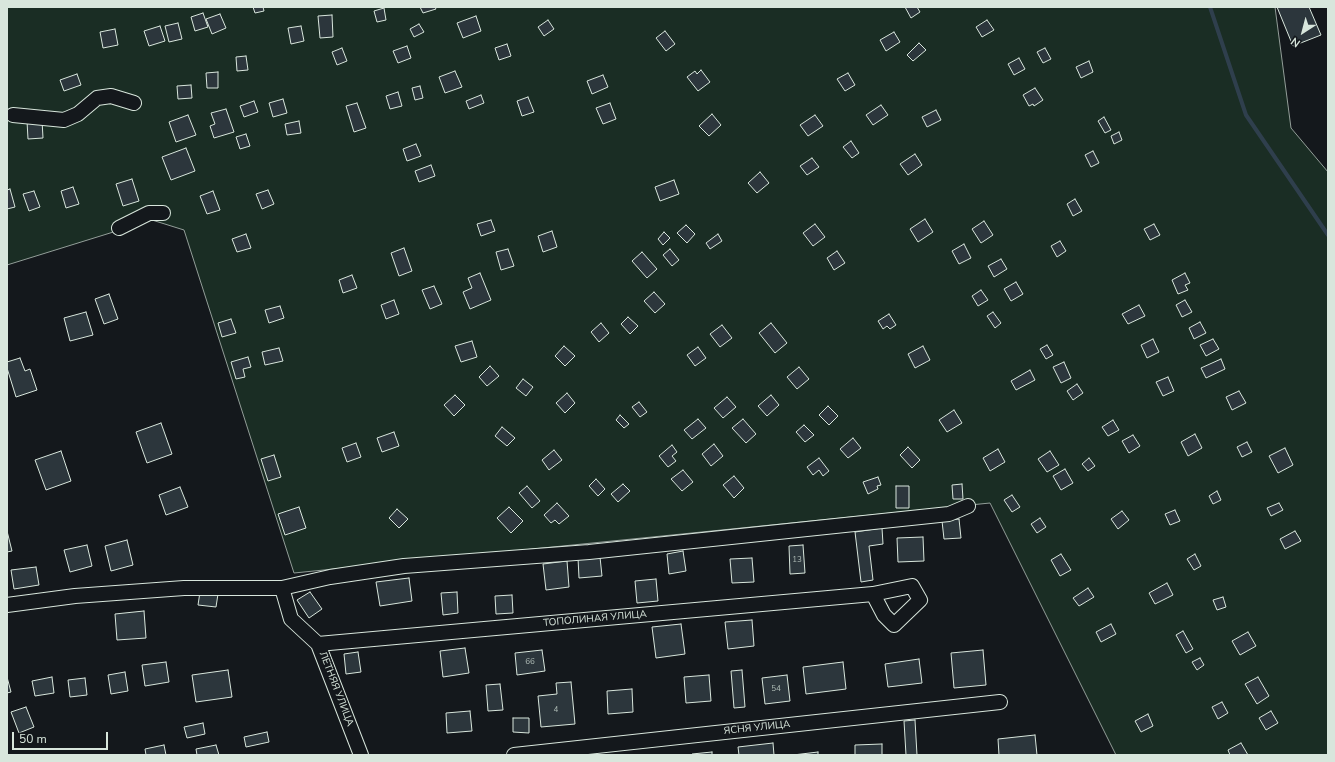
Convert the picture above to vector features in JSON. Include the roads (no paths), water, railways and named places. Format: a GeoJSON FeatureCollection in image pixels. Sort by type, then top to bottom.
{"type":"FeatureCollection","features":[{"type":"Feature","properties":{"kind":"street"},"geometry":{"type":"LineString","coordinates":[[14,114],[64,120],[78,114],[97,98],[111,96],[134,104]]}},
{"type":"Feature","properties":{"kind":"street"},"geometry":{"type":"LineString","coordinates":[[119,228],[149,213],[163,213]]}},
{"type":"Feature","properties":{"kind":"street"},"geometry":{"type":"LineString","coordinates":[[7,605],[75,596],[184,588],[282,588],[330,577],[404,566],[589,552],[949,514],[968,506]]}},
{"type":"Feature","properties":{"kind":"street","name":"ЛЕТНЯЯ УЛИЦА"},"geometry":{"type":"LineString","coordinates":[[282,588],[291,619],[318,644],[361,755]]}},
{"type":"Feature","properties":{"kind":"street","name":"ТОПОЛИНАЯ УЛИЦА"},"geometry":{"type":"LineString","coordinates":[[318,644],[873,594]]}},
{"type":"Feature","properties":{"kind":"street","name":"ЯСНЯ УЛИЦА"},"geometry":{"type":"LineString","coordinates":[[514,755],[1000,702]]}},
{"type":"Feature","properties":{"kind":"waterway"},"geometry":{"type":"LineString","coordinates":[[1210,7],[1246,115],[1328,235]]}}]}
